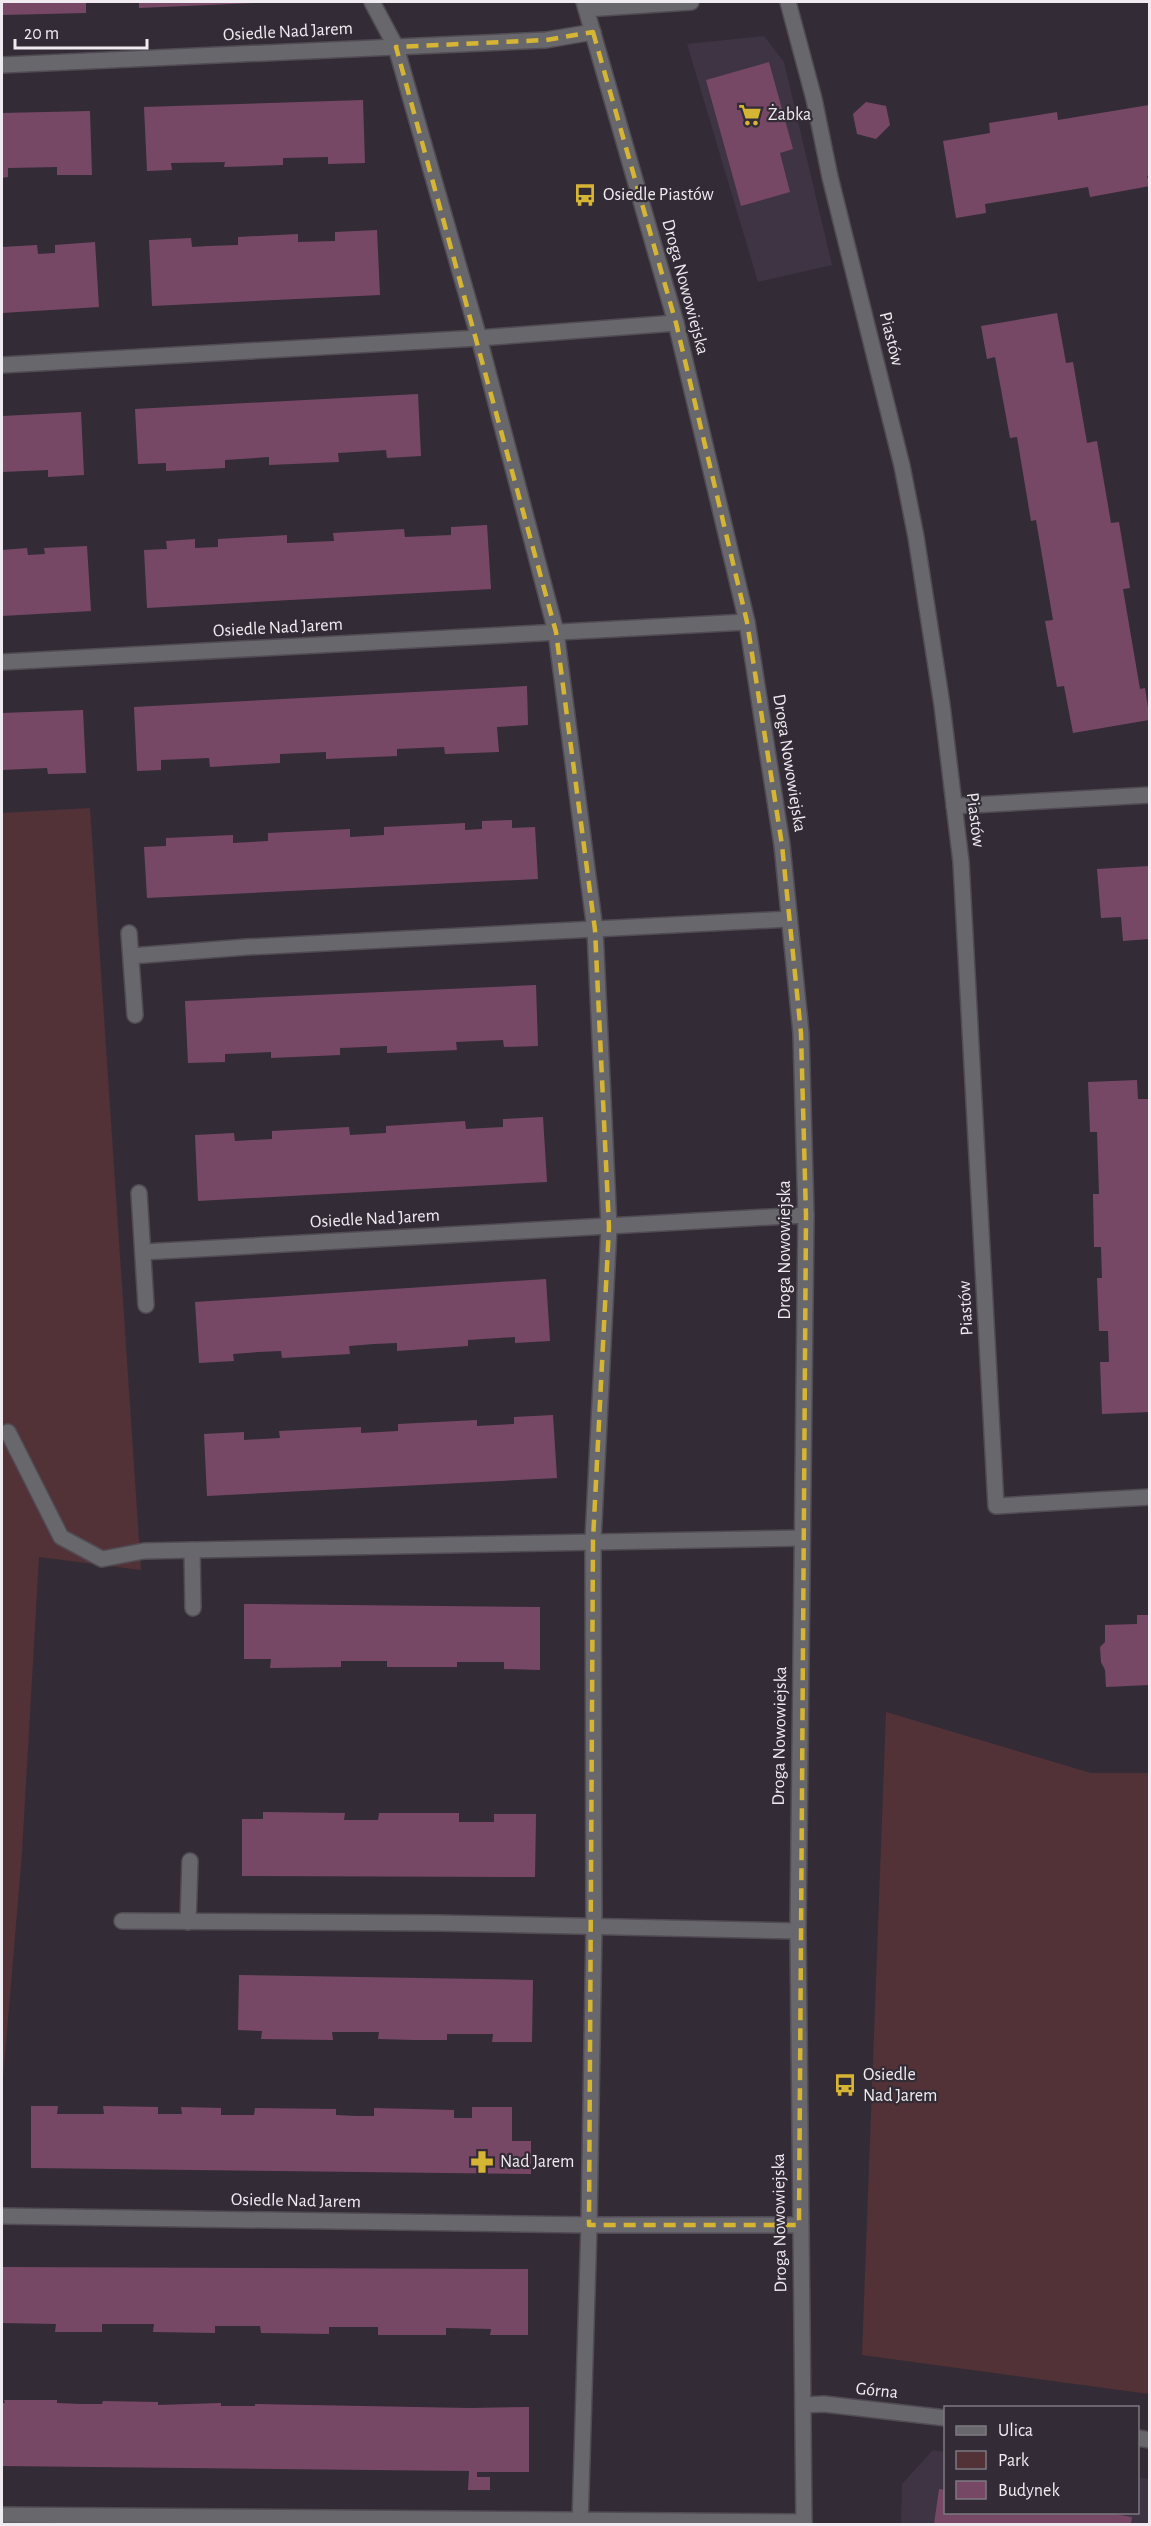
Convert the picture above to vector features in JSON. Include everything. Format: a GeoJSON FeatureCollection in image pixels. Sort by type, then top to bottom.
{"type":"FeatureCollection","features":[{"type":"Feature","properties":{"kind":"street","name":"Osiedle Nad Jarem"},"geometry":{"type":"LineString","coordinates":[[372,2],[396,47],[479,338],[556,632],[595,930],[609,1227],[593,1540],[594,1926],[589,2225],[580,2523]]}},
{"type":"Feature","properties":{"kind":"street"},"geometry":{"type":"LineString","coordinates":[[585,5],[691,2]]}},
{"type":"Feature","properties":{"kind":"street","name":"Piastów"},"geometry":{"type":"LineString","coordinates":[[788,2],[814,99],[828,168],[902,466],[916,537],[931,638],[961,862],[996,1506],[1149,1497]]}},
{"type":"Feature","properties":{"kind":"street","name":"Droga Nowowiejska"},"geometry":{"type":"LineString","coordinates":[[585,5],[676,324],[747,622],[782,845],[801,1033],[807,1215],[798,1931],[799,2225],[804,2405],[804,2524]]}},
{"type":"Feature","properties":{"kind":"street","name":"Osiedle Nad Jarem"},"geometry":{"type":"LineString","coordinates":[[2,65],[546,40],[593,32]]}},
{"type":"Feature","properties":{"kind":"street"},"geometry":{"type":"LineString","coordinates":[[2,365],[479,338],[676,324]]}},
{"type":"Feature","properties":{"kind":"street","name":"Osiedle Nad Jarem"},"geometry":{"type":"LineString","coordinates":[[2,662],[747,622]]}},
{"type":"Feature","properties":{"kind":"street"},"geometry":{"type":"LineString","coordinates":[[954,806],[1149,795]]}},
{"type":"Feature","properties":{"kind":"street"},"geometry":{"type":"LineString","coordinates":[[131,956],[247,947],[789,919]]}},
{"type":"Feature","properties":{"kind":"street"},"geometry":{"type":"LineString","coordinates":[[129,933],[135,1015]]}},
{"type":"Feature","properties":{"kind":"street"},"geometry":{"type":"LineString","coordinates":[[139,1193],[146,1305]]}},
{"type":"Feature","properties":{"kind":"street","name":"Osiedle Nad Jarem"},"geometry":{"type":"LineString","coordinates":[[143,1252],[807,1215]]}},
{"type":"Feature","properties":{"kind":"street"},"geometry":{"type":"LineString","coordinates":[[8,1432],[61,1537],[102,1559],[144,1551],[593,1540],[802,1538]]}},
{"type":"Feature","properties":{"kind":"street"},"geometry":{"type":"LineString","coordinates":[[192,1550],[194,1608]]}},
{"type":"Feature","properties":{"kind":"street"},"geometry":{"type":"LineString","coordinates":[[188,1922],[190,1861]]}},
{"type":"Feature","properties":{"kind":"street"},"geometry":{"type":"LineString","coordinates":[[122,1921],[594,1926],[798,1931]]}},
{"type":"Feature","properties":{"kind":"street","name":"Osiedle Nad Jarem"},"geometry":{"type":"LineString","coordinates":[[2,2216],[589,2225],[799,2225]]}},
{"type":"Feature","properties":{"kind":"street","name":"Górna"},"geometry":{"type":"LineString","coordinates":[[804,2405],[824,2404],[944,2418]]}},
{"type":"Feature","properties":{"kind":"street"},"geometry":{"type":"LineString","coordinates":[[2,2515],[804,2524]]}},
{"type":"Feature","properties":{"kind":"highlighted area"},"geometry":{"type":"Polygon","coordinates":[[[593,32],[676,323],[747,622],[782,845],[801,1033],[806,1215],[799,2225],[589,2225],[593,1540],[609,1227],[595,930],[556,632],[396,47],[546,40],[593,32]]]}},
{"type":"Feature","properties":{"kind":"shaded area"},"geometry":{"type":"Polygon","coordinates":[[[764,36],[784,62],[832,265],[758,282],[687,44],[764,36]]]}},
{"type":"Feature","properties":{"kind":"shaded area"},"geometry":{"type":"Polygon","coordinates":[[[933,2450],[944,2452],[944,2514],[1139,2514],[1139,2478],[1149,2479],[1149,2524],[901,2524],[902,2484],[933,2450]]]}},
{"type":"Feature","properties":{"kind":"green space"},"geometry":{"type":"Polygon","coordinates":[[[90,808],[141,1570],[39,1557],[22,1853],[2,2090],[2,813],[90,808]]]}},
{"type":"Feature","properties":{"kind":"green space"},"geometry":{"type":"Polygon","coordinates":[[[886,1712],[1091,1773],[1149,1773],[1149,2394],[862,2355],[886,1712]]]}},
{"type":"Feature","properties":{"kind":"building"},"geometry":{"type":"Polygon","coordinates":[[[2,2],[86,2],[86,13],[2,15],[2,2]]]}},
{"type":"Feature","properties":{"kind":"building"},"geometry":{"type":"Polygon","coordinates":[[[139,2],[255,2],[255,3],[139,8],[139,2]]]}},
{"type":"Feature","properties":{"kind":"building","name":"Żabka"},"geometry":{"type":"Polygon","coordinates":[[[769,62],[793,149],[780,153],[790,192],[741,206],[706,80],[769,62]]]}},
{"type":"Feature","properties":{"kind":"building"},"geometry":{"type":"Polygon","coordinates":[[[363,100],[365,163],[328,164],[328,157],[283,158],[283,165],[224,167],[225,162],[171,163],[172,170],[147,171],[144,107],[363,100]]]}},
{"type":"Feature","properties":{"kind":"building"},"geometry":{"type":"Polygon","coordinates":[[[866,102],[886,106],[890,125],[876,139],[857,134],[853,114],[866,102]]]}},
{"type":"Feature","properties":{"kind":"building"},"geometry":{"type":"Polygon","coordinates":[[[1149,105],[1149,175],[1147,176],[1150,186],[1090,197],[1088,187],[985,204],[986,213],[956,218],[943,141],[990,133],[989,123],[1057,112],[1058,120],[1149,105]]]}},
{"type":"Feature","properties":{"kind":"building"},"geometry":{"type":"Polygon","coordinates":[[[90,111],[92,175],[57,175],[57,167],[8,168],[8,177],[2,178],[2,113],[90,111]]]}},
{"type":"Feature","properties":{"kind":"building"},"geometry":{"type":"Polygon","coordinates":[[[377,230],[380,295],[152,306],[149,240],[191,238],[192,247],[238,245],[238,237],[298,234],[298,242],[335,241],[335,232],[377,230]]]}},
{"type":"Feature","properties":{"kind":"building"},"geometry":{"type":"Polygon","coordinates":[[[95,242],[99,307],[2,313],[2,247],[37,245],[38,254],[55,253],[55,245],[95,242]]]}},
{"type":"Feature","properties":{"kind":"building"},"geometry":{"type":"Polygon","coordinates":[[[1057,313],[1066,363],[1073,362],[1087,443],[1097,441],[1111,523],[1119,522],[1130,588],[1123,589],[1140,689],[1145,688],[1149,714],[1149,720],[1073,733],[1064,686],[1057,687],[1045,621],[1053,620],[1036,520],[1031,521],[1017,437],[1010,438],[995,357],[987,359],[981,326],[1057,313]]]}},
{"type":"Feature","properties":{"kind":"building"},"geometry":{"type":"Polygon","coordinates":[[[418,394],[421,456],[387,458],[386,450],[338,453],[339,462],[269,465],[269,457],[225,460],[225,468],[166,471],[166,463],[138,464],[135,409],[418,394]]]}},
{"type":"Feature","properties":{"kind":"building"},"geometry":{"type":"Polygon","coordinates":[[[81,412],[84,475],[48,477],[48,470],[2,472],[2,416],[81,412]]]}},
{"type":"Feature","properties":{"kind":"building"},"geometry":{"type":"Polygon","coordinates":[[[487,525],[491,589],[147,608],[144,550],[167,549],[166,541],[195,539],[195,548],[218,547],[218,539],[287,535],[287,543],[334,541],[333,533],[404,529],[405,537],[451,535],[451,527],[487,525]]]}},
{"type":"Feature","properties":{"kind":"building"},"geometry":{"type":"Polygon","coordinates":[[[87,546],[91,611],[2,616],[2,550],[27,548],[28,555],[45,554],[44,548],[87,546]]]}},
{"type":"Feature","properties":{"kind":"building"},"geometry":{"type":"Polygon","coordinates":[[[527,686],[528,725],[497,727],[499,752],[445,754],[444,747],[397,749],[397,756],[326,759],[326,752],[280,754],[280,763],[210,767],[209,758],[161,760],[161,770],[137,771],[134,707],[527,686]]]}},
{"type":"Feature","properties":{"kind":"building"},"geometry":{"type":"Polygon","coordinates":[[[83,710],[86,773],[48,774],[47,768],[2,770],[2,713],[83,710]]]}},
{"type":"Feature","properties":{"kind":"building"},"geometry":{"type":"Polygon","coordinates":[[[512,820],[512,828],[535,827],[538,879],[147,898],[144,847],[166,846],[166,838],[233,835],[233,843],[268,841],[268,833],[350,829],[350,837],[384,835],[384,827],[465,823],[465,830],[482,829],[482,821],[512,820]]]}},
{"type":"Feature","properties":{"kind":"building"},"geometry":{"type":"Polygon","coordinates":[[[1149,866],[1149,939],[1123,941],[1121,917],[1101,918],[1097,869],[1149,866]]]}},
{"type":"Feature","properties":{"kind":"building"},"geometry":{"type":"Polygon","coordinates":[[[536,985],[538,1046],[504,1047],[503,1040],[456,1042],[457,1050],[387,1053],[387,1046],[340,1048],[340,1055],[271,1058],[271,1052],[225,1054],[225,1062],[188,1063],[185,1001],[536,985]]]}},
{"type":"Feature","properties":{"kind":"building"},"geometry":{"type":"Polygon","coordinates":[[[1137,1080],[1138,1099],[1149,1099],[1149,1412],[1102,1414],[1100,1362],[1109,1362],[1108,1331],[1099,1331],[1097,1278],[1102,1278],[1101,1247],[1094,1247],[1093,1194],[1099,1194],[1097,1132],[1090,1132],[1088,1082],[1137,1080]]]}},
{"type":"Feature","properties":{"kind":"building"},"geometry":{"type":"Polygon","coordinates":[[[543,1117],[547,1182],[198,1201],[195,1135],[234,1133],[235,1141],[272,1139],[272,1131],[349,1127],[350,1135],[386,1133],[386,1126],[465,1121],[466,1129],[503,1127],[503,1119],[543,1117]]]}},
{"type":"Feature","properties":{"kind":"building"},"geometry":{"type":"Polygon","coordinates":[[[546,1279],[550,1341],[515,1343],[515,1337],[468,1340],[468,1346],[397,1351],[397,1343],[374,1344],[349,1346],[350,1354],[282,1358],[281,1351],[258,1352],[233,1354],[234,1361],[199,1363],[195,1302],[546,1279]]]}},
{"type":"Feature","properties":{"kind":"building"},"geometry":{"type":"Polygon","coordinates":[[[553,1415],[557,1478],[207,1496],[204,1434],[244,1432],[244,1440],[280,1438],[279,1431],[361,1427],[361,1433],[398,1431],[398,1424],[477,1420],[477,1426],[514,1424],[514,1417],[553,1415]]]}},
{"type":"Feature","properties":{"kind":"building"},"geometry":{"type":"Polygon","coordinates":[[[244,1604],[540,1607],[540,1670],[504,1669],[504,1662],[457,1662],[457,1667],[387,1667],[387,1661],[341,1661],[341,1667],[270,1668],[271,1659],[244,1659],[244,1604]]]}},
{"type":"Feature","properties":{"kind":"building"},"geometry":{"type":"Polygon","coordinates":[[[1137,1615],[1149,1615],[1149,1685],[1106,1687],[1100,1647],[1105,1642],[1105,1625],[1137,1624],[1137,1615]]]}},
{"type":"Feature","properties":{"kind":"building"},"geometry":{"type":"Polygon","coordinates":[[[263,1812],[345,1813],[344,1820],[378,1820],[379,1813],[459,1813],[459,1822],[494,1822],[494,1814],[536,1814],[535,1877],[242,1876],[242,1819],[263,1819],[263,1812]]]}},
{"type":"Feature","properties":{"kind":"building"},"geometry":{"type":"Polygon","coordinates":[[[239,1975],[533,1980],[532,2042],[492,2042],[493,2034],[447,2034],[447,2040],[378,2039],[379,2032],[332,2032],[333,2040],[261,2039],[262,2031],[238,2030],[239,1975]]]}},
{"type":"Feature","properties":{"kind":"building"},"geometry":{"type":"Polygon","coordinates":[[[31,2106],[58,2106],[57,2114],[104,2114],[103,2106],[158,2107],[158,2114],[182,2114],[181,2107],[221,2108],[221,2115],[254,2115],[255,2108],[336,2109],[336,2115],[356,2116],[374,2116],[374,2108],[454,2110],[454,2118],[472,2118],[472,2107],[512,2107],[512,2141],[531,2141],[531,2174],[31,2168],[31,2106]]]}},
{"type":"Feature","properties":{"kind":"building"},"geometry":{"type":"Polygon","coordinates":[[[2,2267],[528,2269],[528,2335],[490,2335],[491,2329],[446,2328],[446,2335],[378,2335],[378,2327],[329,2327],[329,2334],[261,2333],[260,2326],[215,2326],[215,2333],[153,2332],[154,2324],[102,2324],[102,2332],[55,2332],[56,2324],[2,2323],[2,2267]]]}},
{"type":"Feature","properties":{"kind":"building"},"geometry":{"type":"Polygon","coordinates":[[[4,2400],[57,2400],[57,2403],[80,2404],[102,2404],[103,2401],[158,2402],[158,2405],[221,2403],[221,2406],[255,2406],[255,2404],[529,2407],[529,2472],[477,2472],[477,2477],[490,2477],[490,2490],[468,2490],[469,2471],[2,2466],[2,2403],[5,2403],[4,2400]]]}},
{"type":"Feature","properties":{"kind":"building"},"geometry":{"type":"Polygon","coordinates":[[[939,2489],[944,2490],[944,2514],[1114,2514],[1132,2517],[1131,2524],[934,2524],[939,2489]]]}},
{"type":"Feature","properties":{"kind":"place","name":"Żabka"},"geometry":{"type":"Point","coordinates":[750,115]}},
{"type":"Feature","properties":{"kind":"place","name":"Osiedle Piastów"},"geometry":{"type":"Point","coordinates":[585,195]}},
{"type":"Feature","properties":{"kind":"place","name":"Osiedle Nad Jarem"},"geometry":{"type":"Point","coordinates":[845,2085]}},
{"type":"Feature","properties":{"kind":"place","name":"Nad Jarem"},"geometry":{"type":"Point","coordinates":[482,2162]}}]}
